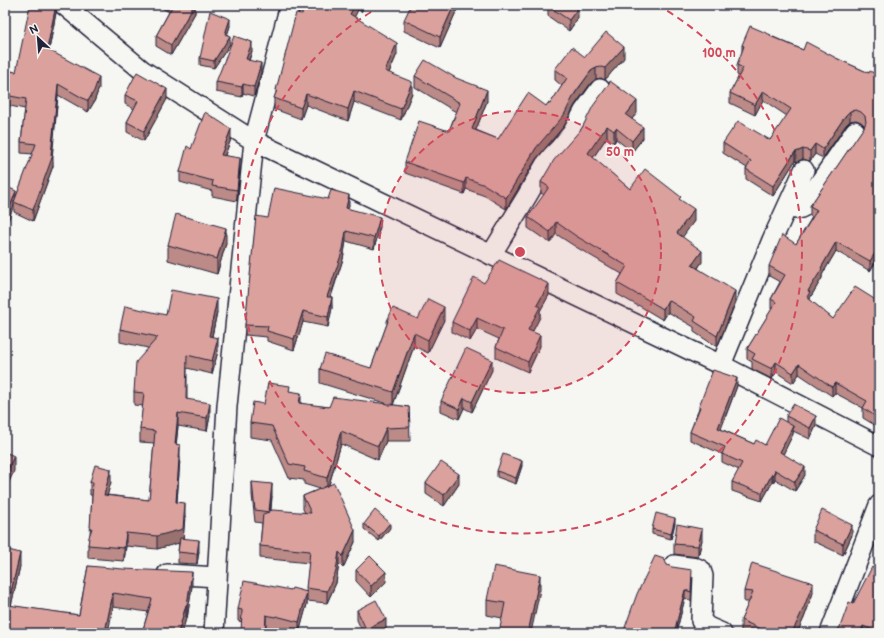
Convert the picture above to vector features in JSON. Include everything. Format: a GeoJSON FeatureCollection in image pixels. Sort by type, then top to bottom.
{"type":"FeatureCollection","features":[{"type":"Feature","properties":{"kind":"street"},"geometry":{"type":"LineString","coordinates":[[64,5],[142,70],[254,141],[721,365],[879,446]]}},
{"type":"Feature","properties":{"kind":"street"},"geometry":{"type":"LineString","coordinates":[[214,633],[227,406],[254,141],[290,5]]}},
{"type":"Feature","properties":{"kind":"street"},"geometry":{"type":"LineString","coordinates":[[490,255],[527,196],[544,165],[560,149],[573,132],[584,110],[600,89]]}},
{"type":"Feature","properties":{"kind":"street"},"geometry":{"type":"LineString","coordinates":[[788,205],[795,209],[804,207],[855,131]]}},
{"type":"Feature","properties":{"kind":"street"},"geometry":{"type":"LineString","coordinates":[[721,365],[772,240],[804,170]]}},
{"type":"Feature","properties":{"kind":"street"},"geometry":{"type":"LineString","coordinates":[[830,633],[879,505]]}},
{"type":"Feature","properties":{"kind":"street"},"geometry":{"type":"LineString","coordinates":[[674,565],[697,568],[701,570],[703,576],[700,619],[708,628],[722,633]]}},
{"type":"Feature","properties":{"kind":"street"},"geometry":{"type":"LineString","coordinates":[[154,573],[217,577]]}},
{"type":"Feature","properties":{"kind":"building"},"geometry":{"type":"Polygon","coordinates":[[[30,5],[56,5],[47,49],[99,77],[94,91],[88,101],[58,84],[51,155],[53,155],[33,210],[14,202],[36,144],[21,142],[26,99],[5,95],[5,70],[16,72],[30,5]]]}},
{"type":"Feature","properties":{"kind":"building"},"geometry":{"type":"Polygon","coordinates":[[[173,5],[194,5],[171,45],[156,36],[173,5]]]}},
{"type":"Feature","properties":{"kind":"building"},"geometry":{"type":"Polygon","coordinates":[[[305,5],[355,5],[350,14],[397,43],[385,71],[412,82],[401,109],[354,91],[348,109],[306,94],[301,108],[274,98],[296,13],[302,14],[305,5]]]}},
{"type":"Feature","properties":{"kind":"building"},"geometry":{"type":"Polygon","coordinates":[[[411,5],[454,5],[440,37],[404,20],[411,5]]]}},
{"type":"Feature","properties":{"kind":"building"},"geometry":{"type":"Polygon","coordinates":[[[548,5],[574,5],[578,8],[569,20],[548,5]]]}},
{"type":"Feature","properties":{"kind":"building"},"geometry":{"type":"Polygon","coordinates":[[[210,11],[230,19],[225,34],[230,36],[214,61],[200,58],[210,11]]]}},
{"type":"Feature","properties":{"kind":"building"},"geometry":{"type":"Polygon","coordinates":[[[750,26],[803,50],[806,42],[838,59],[879,76],[879,247],[870,261],[836,242],[821,268],[822,269],[808,291],[810,292],[807,297],[833,319],[855,287],[879,302],[878,418],[863,408],[867,401],[835,383],[832,387],[799,364],[793,373],[776,362],[772,369],[752,359],[755,354],[747,349],[776,302],[771,299],[785,275],[769,266],[782,235],[796,244],[817,210],[810,206],[866,122],[865,116],[861,112],[856,110],[850,111],[823,149],[815,144],[810,151],[803,149],[795,152],[773,186],[746,169],[751,161],[723,143],[738,121],[770,140],[791,109],[763,91],[755,105],[730,93],[743,68],[737,65],[744,46],[742,45],[750,26]]]}},
{"type":"Feature","properties":{"kind":"building"},"geometry":{"type":"Polygon","coordinates":[[[606,32],[624,47],[605,68],[596,68],[591,71],[575,93],[564,115],[536,148],[506,198],[485,185],[466,178],[464,183],[405,162],[419,121],[449,131],[460,103],[415,76],[425,60],[456,78],[487,90],[472,129],[498,139],[528,93],[546,106],[548,103],[550,104],[567,78],[555,69],[572,47],[585,57],[606,32]]]}},
{"type":"Feature","properties":{"kind":"building"},"geometry":{"type":"Polygon","coordinates":[[[234,36],[252,42],[246,59],[261,63],[254,87],[243,84],[242,87],[216,82],[234,36]]]}},
{"type":"Feature","properties":{"kind":"building"},"geometry":{"type":"Polygon","coordinates":[[[137,72],[167,89],[144,131],[127,122],[138,101],[125,95],[137,72]]]}},
{"type":"Feature","properties":{"kind":"building"},"geometry":{"type":"Polygon","coordinates":[[[610,81],[637,101],[626,115],[643,127],[632,141],[616,128],[614,131],[607,126],[588,153],[630,189],[645,169],[681,197],[679,199],[694,209],[677,233],[702,251],[692,265],[735,291],[717,336],[694,321],[696,317],[668,300],[663,309],[617,283],[627,266],[576,236],[556,222],[550,232],[528,217],[549,187],[541,182],[554,160],[582,128],[593,106],[610,81]]]}},
{"type":"Feature","properties":{"kind":"building"},"geometry":{"type":"Polygon","coordinates":[[[205,112],[231,129],[221,155],[240,158],[237,190],[212,186],[213,181],[180,172],[187,146],[191,149],[205,112]]]}},
{"type":"Feature","properties":{"kind":"building"},"geometry":{"type":"Polygon","coordinates":[[[5,186],[16,191],[5,220],[5,186]]]}},
{"type":"Feature","properties":{"kind":"building"},"geometry":{"type":"Polygon","coordinates":[[[274,188],[328,199],[331,190],[349,195],[346,208],[380,217],[374,238],[346,231],[343,249],[327,297],[332,297],[328,317],[303,311],[294,339],[267,331],[268,326],[245,325],[256,216],[268,218],[274,188]]]}},
{"type":"Feature","properties":{"kind":"building"},"geometry":{"type":"Polygon","coordinates":[[[176,214],[226,228],[217,259],[168,245],[176,214]]]}},
{"type":"Feature","properties":{"kind":"building"},"geometry":{"type":"Polygon","coordinates":[[[499,260],[549,284],[537,305],[540,307],[528,330],[540,335],[528,362],[496,347],[503,330],[477,318],[470,331],[452,322],[474,277],[484,283],[499,260]]]}},
{"type":"Feature","properties":{"kind":"building"},"geometry":{"type":"Polygon","coordinates":[[[171,290],[217,299],[209,336],[218,338],[212,361],[187,355],[186,399],[210,403],[207,418],[178,413],[175,444],[180,445],[176,502],[185,503],[183,529],[157,536],[126,533],[124,548],[88,545],[92,528],[90,527],[93,482],[90,482],[95,465],[111,469],[104,495],[149,500],[155,431],[140,429],[144,393],[134,392],[136,362],[158,337],[120,329],[125,306],[166,315],[171,290]]]}},
{"type":"Feature","properties":{"kind":"building"},"geometry":{"type":"Polygon","coordinates":[[[428,299],[444,307],[428,340],[414,333],[393,392],[320,369],[325,354],[371,368],[393,308],[418,319],[428,299]]]}},
{"type":"Feature","properties":{"kind":"building"},"geometry":{"type":"Polygon","coordinates":[[[466,348],[492,360],[472,402],[464,398],[459,409],[441,401],[466,348]]]}},
{"type":"Feature","properties":{"kind":"building"},"geometry":{"type":"Polygon","coordinates":[[[713,370],[737,378],[718,428],[754,444],[756,440],[765,445],[779,418],[793,426],[780,452],[805,467],[795,482],[775,470],[762,493],[732,482],[742,463],[722,454],[725,447],[690,432],[713,370]]]}},
{"type":"Feature","properties":{"kind":"building"},"geometry":{"type":"Polygon","coordinates":[[[268,383],[290,386],[289,391],[301,393],[299,403],[329,407],[333,397],[409,407],[410,427],[386,428],[378,446],[341,431],[327,478],[304,471],[305,467],[289,464],[272,426],[250,423],[253,402],[264,404],[268,383]]]}},
{"type":"Feature","properties":{"kind":"building"},"geometry":{"type":"Polygon","coordinates":[[[793,404],[816,416],[810,428],[786,416],[793,404]]]}},
{"type":"Feature","properties":{"kind":"building"},"geometry":{"type":"Polygon","coordinates":[[[5,452],[14,456],[5,476],[5,452]]]}},
{"type":"Feature","properties":{"kind":"building"},"geometry":{"type":"Polygon","coordinates":[[[503,454],[522,461],[516,478],[497,471],[503,454]]]}},
{"type":"Feature","properties":{"kind":"building"},"geometry":{"type":"Polygon","coordinates":[[[441,462],[459,474],[444,495],[426,483],[441,462]]]}},
{"type":"Feature","properties":{"kind":"building"},"geometry":{"type":"Polygon","coordinates":[[[252,482],[272,484],[269,511],[311,513],[303,496],[334,483],[355,530],[343,556],[339,552],[336,571],[327,591],[306,588],[310,551],[260,546],[263,514],[269,512],[255,510],[252,482]]]}},
{"type":"Feature","properties":{"kind":"building"},"geometry":{"type":"Polygon","coordinates":[[[375,510],[390,523],[379,536],[364,524],[375,510]]]}},
{"type":"Feature","properties":{"kind":"building"},"geometry":{"type":"Polygon","coordinates":[[[822,510],[852,525],[843,544],[813,530],[822,510]]]}},
{"type":"Feature","properties":{"kind":"building"},"geometry":{"type":"Polygon","coordinates":[[[656,513],[675,518],[671,534],[652,529],[656,513]]]}},
{"type":"Feature","properties":{"kind":"building"},"geometry":{"type":"Polygon","coordinates":[[[677,524],[702,529],[698,546],[674,544],[677,524]]]}},
{"type":"Feature","properties":{"kind":"building"},"geometry":{"type":"Polygon","coordinates":[[[879,526],[879,538],[875,536],[879,526]]]}},
{"type":"Feature","properties":{"kind":"building"},"geometry":{"type":"Polygon","coordinates":[[[180,538],[199,540],[197,554],[178,552],[180,538]]]}},
{"type":"Feature","properties":{"kind":"building"},"geometry":{"type":"Polygon","coordinates":[[[5,549],[20,553],[8,605],[79,615],[88,566],[192,572],[187,605],[178,633],[142,633],[152,599],[113,593],[106,627],[129,633],[5,633],[5,549]]]}},
{"type":"Feature","properties":{"kind":"building"},"geometry":{"type":"Polygon","coordinates":[[[370,556],[386,572],[371,586],[356,570],[370,556]]]}},
{"type":"Feature","properties":{"kind":"building"},"geometry":{"type":"Polygon","coordinates":[[[655,556],[664,559],[667,565],[672,567],[692,570],[691,592],[685,590],[674,633],[623,633],[637,594],[655,556]]]}},
{"type":"Feature","properties":{"kind":"building"},"geometry":{"type":"Polygon","coordinates":[[[752,563],[813,583],[792,633],[769,633],[741,620],[753,592],[744,591],[752,563]]]}},
{"type":"Feature","properties":{"kind":"building"},"geometry":{"type":"Polygon","coordinates":[[[494,566],[540,575],[528,633],[499,633],[505,603],[487,600],[494,566]]]}},
{"type":"Feature","properties":{"kind":"building"},"geometry":{"type":"Polygon","coordinates":[[[872,567],[879,571],[879,625],[876,631],[863,626],[860,633],[832,633],[837,631],[840,627],[849,602],[853,604],[872,567]]]}},
{"type":"Feature","properties":{"kind":"building"},"geometry":{"type":"Polygon","coordinates":[[[244,581],[291,590],[292,588],[307,592],[299,622],[266,615],[265,633],[241,633],[242,610],[238,609],[244,581]]]}},
{"type":"Feature","properties":{"kind":"building"},"geometry":{"type":"Polygon","coordinates":[[[376,600],[386,619],[366,629],[357,610],[376,600]]]}}]}
